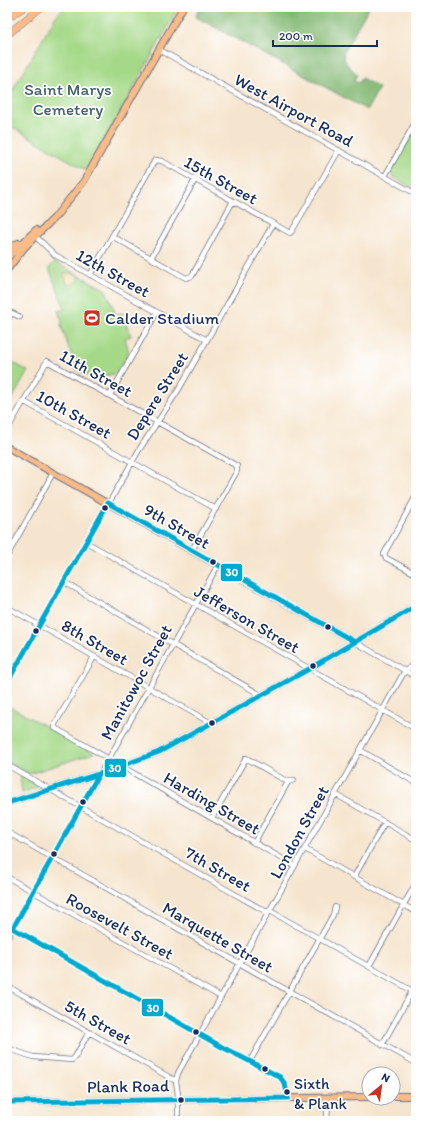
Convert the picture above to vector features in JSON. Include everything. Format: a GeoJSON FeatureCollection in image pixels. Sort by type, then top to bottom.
{"type":"FeatureCollection","features":[{"type":"Feature","properties":{"kind":"highway"},"geometry":{"type":"LineString","coordinates":[[7,18],[24,7]]}},
{"type":"Feature","properties":{"kind":"highway"},"geometry":{"type":"LineString","coordinates":[[7,35],[41,7]]}},
{"type":"Feature","properties":{"kind":"main road"},"geometry":{"type":"LineString","coordinates":[[7,258],[59,211],[75,194],[90,172],[183,7]]}},
{"type":"Feature","properties":{"kind":"main road"},"geometry":{"type":"LineString","coordinates":[[7,250],[33,235]]}},
{"type":"Feature","properties":{"kind":"main road"},"geometry":{"type":"LineString","coordinates":[[7,270],[33,235]]}},
{"type":"Feature","properties":{"kind":"main road","name":"9th Street"},"geometry":{"type":"LineString","coordinates":[[7,447],[355,642]]}},
{"type":"Feature","properties":{"kind":"main road"},"geometry":{"type":"LineString","coordinates":[[7,803],[99,774],[159,752],[309,669],[416,606]]}},
{"type":"Feature","properties":{"kind":"main road"},"geometry":{"type":"LineString","coordinates":[[401,1096],[416,1096]]}},
{"type":"Feature","properties":{"kind":"main road","name":"Plank Road"},"geometry":{"type":"LineString","coordinates":[[7,1102],[361,1097]]}},
{"type":"Feature","properties":{"kind":"street","name":"West Airport Road"},"geometry":{"type":"LineString","coordinates":[[160,50],[416,194]]}},
{"type":"Feature","properties":{"kind":"street"},"geometry":{"type":"LineString","coordinates":[[384,176],[416,121]]}},
{"type":"Feature","properties":{"kind":"street"},"geometry":{"type":"LineString","coordinates":[[273,224],[288,232],[292,231],[339,150]]}},
{"type":"Feature","properties":{"kind":"street","name":"15th Street"},"geometry":{"type":"LineString","coordinates":[[112,236],[156,160],[160,160],[273,224]]}},
{"type":"Feature","properties":{"kind":"street"},"geometry":{"type":"LineString","coordinates":[[151,258],[194,180]]}},
{"type":"Feature","properties":{"kind":"street"},"geometry":{"type":"LineString","coordinates":[[90,275],[112,236],[186,278],[189,278],[192,276],[233,201]]}},
{"type":"Feature","properties":{"kind":"street","name":"Depere Street"},"geometry":{"type":"LineString","coordinates":[[7,683],[108,503],[146,439],[179,389],[273,224]]}},
{"type":"Feature","properties":{"kind":"street","name":"12th Street"},"geometry":{"type":"LineString","coordinates":[[33,235],[55,255],[207,340]]}},
{"type":"Feature","properties":{"kind":"street"},"geometry":{"type":"LineString","coordinates":[[110,395],[156,312]]}},
{"type":"Feature","properties":{"kind":"street"},"geometry":{"type":"LineString","coordinates":[[7,320],[12,314],[20,317]]}},
{"type":"Feature","properties":{"kind":"street","name":"11th Street"},"geometry":{"type":"LineString","coordinates":[[23,401],[47,361],[110,395],[237,467],[237,471],[216,508]]}},
{"type":"Feature","properties":{"kind":"street"},"geometry":{"type":"LineString","coordinates":[[7,430],[23,401]]}},
{"type":"Feature","properties":{"kind":"street","name":"10th Street"},"geometry":{"type":"LineString","coordinates":[[23,401],[216,508]]}},
{"type":"Feature","properties":{"kind":"street"},"geometry":{"type":"LineString","coordinates":[[7,556],[53,473]]}},
{"type":"Feature","properties":{"kind":"street"},"geometry":{"type":"LineString","coordinates":[[416,496],[384,554],[386,558],[416,574]]}},
{"type":"Feature","properties":{"kind":"street"},"geometry":{"type":"LineString","coordinates":[[192,550],[216,508]]}},
{"type":"Feature","properties":{"kind":"street","name":"Jefferson Street"},"geometry":{"type":"LineString","coordinates":[[86,542],[416,729]]}},
{"type":"Feature","properties":{"kind":"street","name":"Manitowoc Street"},"geometry":{"type":"LineString","coordinates":[[7,939],[218,565]]}},
{"type":"Feature","properties":{"kind":"street"},"geometry":{"type":"LineString","coordinates":[[64,582],[261,695]]}},
{"type":"Feature","properties":{"kind":"street","name":"8th Street"},"geometry":{"type":"LineString","coordinates":[[7,607],[211,723]]}},
{"type":"Feature","properties":{"kind":"street","name":"9th Street"},"geometry":{"type":"LineString","coordinates":[[355,642],[416,676]]}},
{"type":"Feature","properties":{"kind":"street","name":"Harding Street"},"geometry":{"type":"LineString","coordinates":[[94,657],[55,727],[295,866]]}},
{"type":"Feature","properties":{"kind":"street","name":"London Street"},"geometry":{"type":"LineString","coordinates":[[176,1081],[178,1073],[382,710],[406,671],[410,667],[416,665]]}},
{"type":"Feature","properties":{"kind":"street"},"geometry":{"type":"LineString","coordinates":[[360,750],[416,783]]}},
{"type":"Feature","properties":{"kind":"street"},"geometry":{"type":"LineString","coordinates":[[212,818],[246,758],[288,782]]}},
{"type":"Feature","properties":{"kind":"street","name":"7th Street"},"geometry":{"type":"LineString","coordinates":[[7,765],[231,892],[269,912],[272,912],[414,992]]}},
{"type":"Feature","properties":{"kind":"street"},"geometry":{"type":"LineString","coordinates":[[254,843],[288,782],[294,780]]}},
{"type":"Feature","properties":{"kind":"street"},"geometry":{"type":"LineString","coordinates":[[336,794],[416,840]]}},
{"type":"Feature","properties":{"kind":"street"},"geometry":{"type":"LineString","coordinates":[[354,877],[385,822]]}},
{"type":"Feature","properties":{"kind":"street","name":"Marquette Street"},"geometry":{"type":"LineString","coordinates":[[7,832],[416,1063]]}},
{"type":"Feature","properties":{"kind":"street"},"geometry":{"type":"LineString","coordinates":[[305,848],[416,912]]}},
{"type":"Feature","properties":{"kind":"street","name":"Roosevelt Street"},"geometry":{"type":"LineString","coordinates":[[7,877],[221,998]]}},
{"type":"Feature","properties":{"kind":"street"},"geometry":{"type":"LineString","coordinates":[[369,966],[416,883]]}},
{"type":"Feature","properties":{"kind":"street"},"geometry":{"type":"LineString","coordinates":[[250,1061],[333,915],[335,907]]}},
{"type":"Feature","properties":{"kind":"street"},"geometry":{"type":"LineString","coordinates":[[7,925],[282,1079],[286,1084],[288,1098]]}},
{"type":"Feature","properties":{"kind":"street"},"geometry":{"type":"LineString","coordinates":[[382,1045],[414,992],[416,984]]}},
{"type":"Feature","properties":{"kind":"street","name":"5th Street"},"geometry":{"type":"LineString","coordinates":[[7,986],[176,1081]]}},
{"type":"Feature","properties":{"kind":"street"},"geometry":{"type":"LineString","coordinates":[[7,1048],[33,1057],[72,1060],[76,1057],[89,1032]]}},
{"type":"Feature","properties":{"kind":"street"},"geometry":{"type":"LineString","coordinates":[[176,1081],[178,1121]]}},
{"type":"Feature","properties":{"kind":"street"},"geometry":{"type":"LineString","coordinates":[[327,1121],[328,1098]]}},
{"type":"Feature","properties":{"kind":"green space","name":"Saint Marys Cemetery"},"geometry":{"type":"Polygon","coordinates":[[[64,7],[179,7],[87,171],[7,124],[7,100],[56,16],[64,7]]]}},
{"type":"Feature","properties":{"kind":"green space"},"geometry":{"type":"Polygon","coordinates":[[[199,7],[369,7],[344,51],[344,58],[351,69],[357,74],[354,81],[359,83],[362,78],[379,88],[367,110],[196,17],[199,7]]]}},
{"type":"Feature","properties":{"kind":"green space"},"geometry":{"type":"Polygon","coordinates":[[[416,126],[416,190],[392,176],[390,172],[416,126]]]}},
{"type":"Feature","properties":{"kind":"green space","name":"Calder Stadium"},"geometry":{"type":"Polygon","coordinates":[[[55,262],[106,290],[116,315],[122,313],[131,336],[125,338],[129,352],[117,373],[94,379],[74,368],[75,365],[61,326],[62,321],[58,311],[65,309],[49,268],[55,262]]]}},
{"type":"Feature","properties":{"kind":"green space"},"geometry":{"type":"Polygon","coordinates":[[[7,359],[28,371],[7,408],[7,359]]]}},
{"type":"Feature","properties":{"kind":"green space"},"geometry":{"type":"Polygon","coordinates":[[[7,705],[94,753],[29,774],[7,762],[7,705]]]}},
{"type":"Feature","properties":{"kind":"green space"},"geometry":{"type":"Polygon","coordinates":[[[20,776],[37,785],[38,787],[22,793],[20,776]]]}},
{"type":"Feature","properties":{"kind":"sand"},"geometry":{"type":"Polygon","coordinates":[[[64,273],[74,274],[80,278],[72,285],[67,284],[64,273]]]}},
{"type":"Feature","properties":{"kind":"transit line","name":"30"},"geometry":{"type":"LineString","coordinates":[[108,503],[355,642]]}},
{"type":"Feature","properties":{"kind":"transit line","name":"30"},"geometry":{"type":"LineString","coordinates":[[7,683],[108,503]]}},
{"type":"Feature","properties":{"kind":"transit line","name":"30"},"geometry":{"type":"LineString","coordinates":[[7,803],[99,774],[159,752],[309,669],[416,606]]}},
{"type":"Feature","properties":{"kind":"transit line","name":"30"},"geometry":{"type":"LineString","coordinates":[[13,928],[99,774]]}},
{"type":"Feature","properties":{"kind":"transit line","name":"30"},"geometry":{"type":"LineString","coordinates":[[7,925],[222,1047],[280,1077],[285,1084],[288,1098]]}},
{"type":"Feature","properties":{"kind":"transit line","name":"30"},"geometry":{"type":"LineString","coordinates":[[7,1102],[288,1098]]}},
{"type":"Feature","properties":{"kind":"place","name":"Calder Stadium"},"geometry":{"type":"Point","coordinates":[92,318]}},
{"type":"Feature","properties":{"kind":"place","name":"Sixth & Plank"},"geometry":{"type":"Point","coordinates":[287,1092]}}]}
